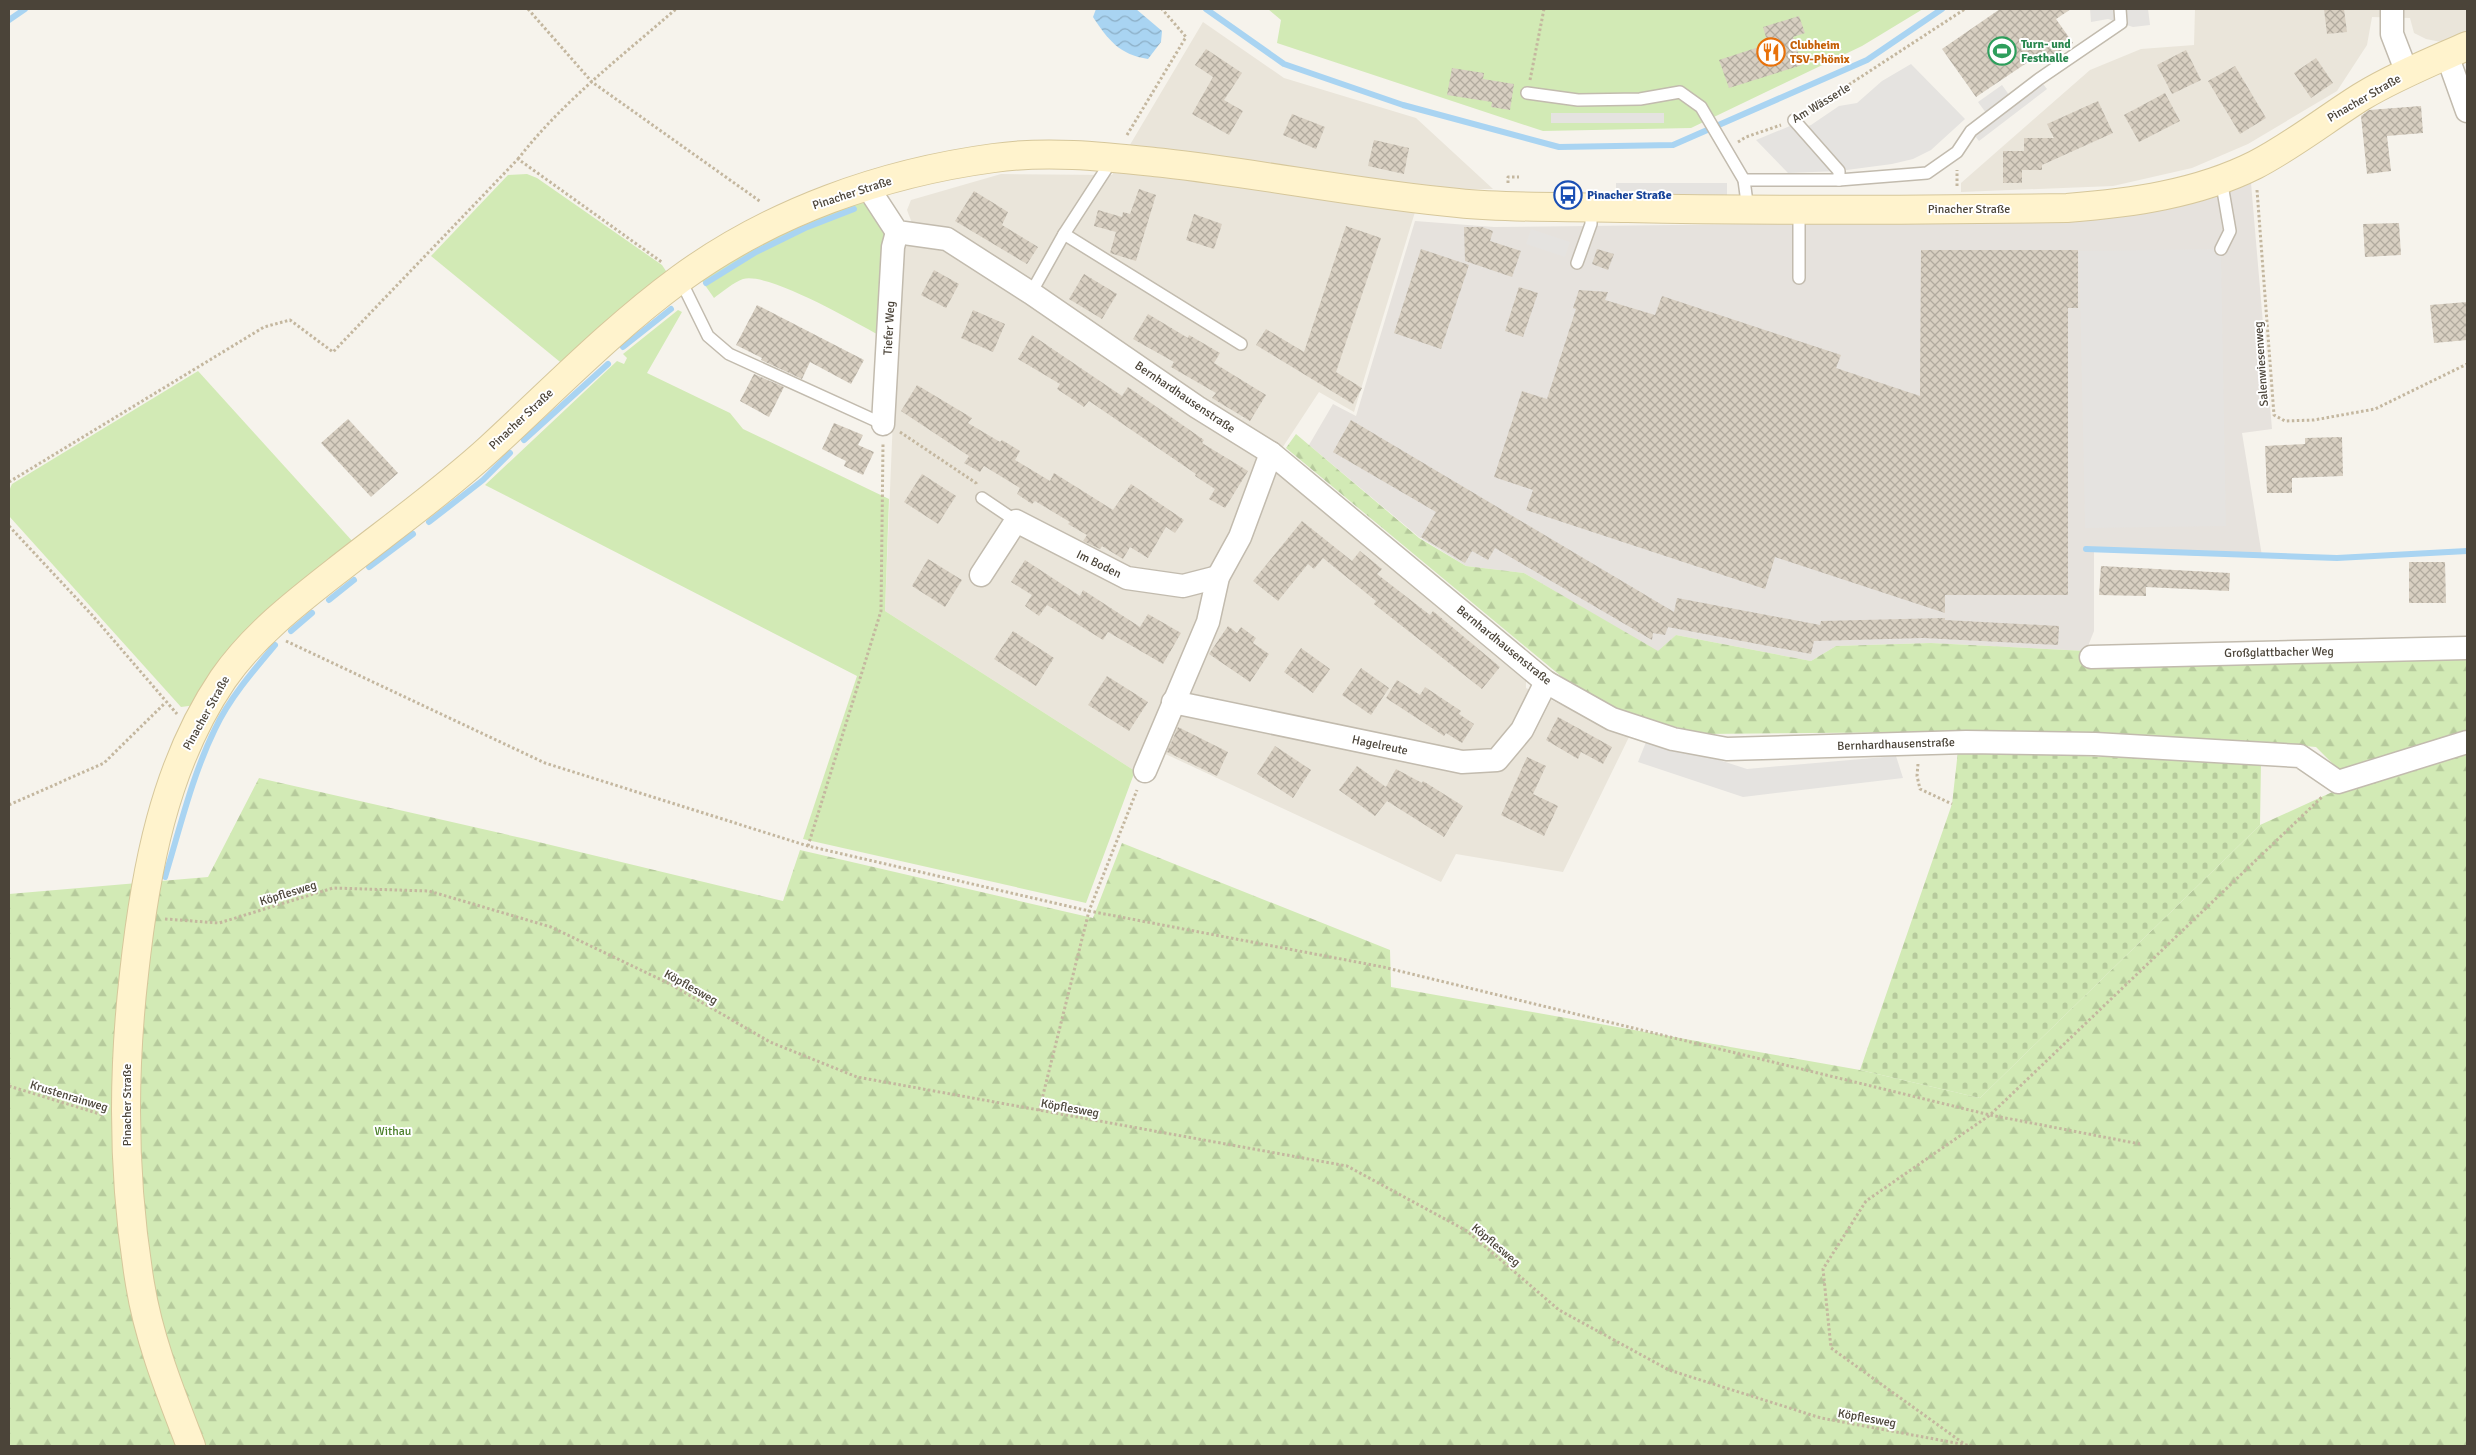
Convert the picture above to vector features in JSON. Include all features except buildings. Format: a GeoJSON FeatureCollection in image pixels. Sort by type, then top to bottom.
{"type":"FeatureCollection","features":[{"type":"Feature","properties":{"kind":"street","name":"Pinacher Straße"},"geometry":{"type":"LineString","coordinates":[[2392,9],[2392,34],[2407,73]]}},
{"type":"Feature","properties":{"kind":"street","name":"Pinacher Straße"},"geometry":{"type":"LineString","coordinates":[[190,1446],[162,1370],[141,1292],[130,1211],[125,1122],[128,1028],[140,917],[158,827],[175,771],[194,731],[223,679],[257,637],[292,606],[474,463],[629,320],[680,278],[728,247],[782,217],[867,186],[956,164],[1000,157],[1041,154],[1113,158],[1193,166],[1465,204],[1591,207],[1670,203],[1748,210],[1799,210],[2067,208],[2120,204],[2170,194],[2221,179],[2256,164],[2363,96],[2407,73],[2457,51]]}},
{"type":"Feature","properties":{"kind":"street"},"geometry":{"type":"LineString","coordinates":[[2457,51],[2467,111]]}},
{"type":"Feature","properties":{"kind":"street"},"geometry":{"type":"LineString","coordinates":[[867,186],[897,232]]}},
{"type":"Feature","properties":{"kind":"street","name":"Bernhardhausenstraße"},"geometry":{"type":"LineString","coordinates":[[897,232],[947,239],[1031,293],[1196,407],[1271,453],[1546,682],[1612,719],[1673,739],[1728,749],[1966,742],[2114,746],[2300,756],[2338,782]]}},
{"type":"Feature","properties":{"kind":"street","name":"Tiefer Weg"},"geometry":{"type":"LineString","coordinates":[[883,424],[893,247],[897,232]]}},
{"type":"Feature","properties":{"kind":"street"},"geometry":{"type":"LineString","coordinates":[[1145,770],[1208,622],[1218,577],[1240,536],[1271,453]]}},
{"type":"Feature","properties":{"kind":"street"},"geometry":{"type":"LineString","coordinates":[[981,575],[1016,521]]}},
{"type":"Feature","properties":{"kind":"street","name":"Im Boden"},"geometry":{"type":"LineString","coordinates":[[1016,521],[1127,578],[1183,586],[1218,577]]}},
{"type":"Feature","properties":{"kind":"street","name":"Großglattbacher Weg"},"geometry":{"type":"LineString","coordinates":[[2091,657],[2467,648]]}},
{"type":"Feature","properties":{"kind":"street","name":"Hagelreute"},"geometry":{"type":"LineString","coordinates":[[1173,702],[1462,762],[1497,760],[1522,730],[1546,682]]}},
{"type":"Feature","properties":{"kind":"street"},"geometry":{"type":"LineString","coordinates":[[2338,782],[2467,742]]}},
{"type":"Feature","properties":{"kind":"lane"},"geometry":{"type":"LineString","coordinates":[[1744,180],[1840,180],[1927,173],[1957,152],[1971,131],[2039,79],[2121,23],[2120,9]]}},
{"type":"Feature","properties":{"kind":"lane"},"geometry":{"type":"LineString","coordinates":[[1527,92],[1578,100],[1640,99],[1680,92],[1701,108],[1744,180],[1748,210]]}},
{"type":"Feature","properties":{"kind":"lane"},"geometry":{"type":"LineString","coordinates":[[1612,100],[1612,113]]}},
{"type":"Feature","properties":{"kind":"lane"},"geometry":{"type":"LineString","coordinates":[[1794,120],[1839,171],[1840,180]]}},
{"type":"Feature","properties":{"kind":"lane"},"geometry":{"type":"LineString","coordinates":[[1031,293],[1064,234],[1113,158]]}},
{"type":"Feature","properties":{"kind":"lane"},"geometry":{"type":"LineString","coordinates":[[2221,179],[2230,231],[2221,249]]}},
{"type":"Feature","properties":{"kind":"lane"},"geometry":{"type":"LineString","coordinates":[[1577,263],[1591,224],[1591,207]]}},
{"type":"Feature","properties":{"kind":"lane"},"geometry":{"type":"LineString","coordinates":[[1799,210],[1799,278]]}},
{"type":"Feature","properties":{"kind":"lane"},"geometry":{"type":"LineString","coordinates":[[1064,234],[1240,344]]}},
{"type":"Feature","properties":{"kind":"lane"},"geometry":{"type":"LineString","coordinates":[[680,278],[708,336],[729,354],[883,424]]}},
{"type":"Feature","properties":{"kind":"lane","name":"Im Boden"},"geometry":{"type":"LineString","coordinates":[[982,498],[1016,521]]}},
{"type":"Feature","properties":{"kind":"path"},"geometry":{"type":"LineString","coordinates":[[528,9],[592,82],[782,217]]}},
{"type":"Feature","properties":{"kind":"path"},"geometry":{"type":"LineString","coordinates":[[9,482],[264,327],[290,320],[333,352],[518,160],[531,142],[592,82],[676,9]]}},
{"type":"Feature","properties":{"kind":"path"},"geometry":{"type":"LineString","coordinates":[[1113,158],[1186,37],[1162,9]]}},
{"type":"Feature","properties":{"kind":"path"},"geometry":{"type":"LineString","coordinates":[[1527,92],[1544,9]]}},
{"type":"Feature","properties":{"kind":"path","name":"Am Wässerle"},"geometry":{"type":"LineString","coordinates":[[1726,151],[1746,137],[1794,120],[1965,9]]}},
{"type":"Feature","properties":{"kind":"path"},"geometry":{"type":"LineString","coordinates":[[1956,209],[1957,152]]}},
{"type":"Feature","properties":{"kind":"path"},"geometry":{"type":"LineString","coordinates":[[518,160],[660,261],[680,278]]}},
{"type":"Feature","properties":{"kind":"path","name":"Salenwiesenweg"},"geometry":{"type":"LineString","coordinates":[[2256,164],[2274,415],[2285,421],[2314,420],[2375,409],[2467,364]]}},
{"type":"Feature","properties":{"kind":"path"},"geometry":{"type":"LineString","coordinates":[[808,846],[881,611],[883,424],[899,431],[976,483],[982,498]]}},
{"type":"Feature","properties":{"kind":"path"},"geometry":{"type":"LineString","coordinates":[[9,526],[92,615],[166,703],[194,731]]}},
{"type":"Feature","properties":{"kind":"path"},"geometry":{"type":"LineString","coordinates":[[301,650],[545,763],[808,846],[1089,911],[1383,967],[1990,1115],[2140,1144]]}},
{"type":"Feature","properties":{"kind":"path"},"geometry":{"type":"LineString","coordinates":[[9,805],[104,763],[166,703]]}},
{"type":"Feature","properties":{"kind":"path"},"geometry":{"type":"LineString","coordinates":[[1039,1111],[1089,911],[1145,770]]}},
{"type":"Feature","properties":{"kind":"path"},"geometry":{"type":"LineString","coordinates":[[1917,776],[1920,789],[1952,804]]}},
{"type":"Feature","properties":{"kind":"path"},"geometry":{"type":"LineString","coordinates":[[1965,1445],[1831,1348],[1823,1269],[1866,1201],[1990,1115],[2338,782]]}},
{"type":"Feature","properties":{"kind":"path","name":"Köpflesweg"},"geometry":{"type":"LineString","coordinates":[[140,917],[219,923],[333,888],[430,891],[551,927],[670,984],[770,1042],[857,1077],[1347,1166],[1467,1232],[1559,1310],[1669,1370],[1821,1418],[1972,1446]]}},
{"type":"Feature","properties":{"kind":"path","name":"Krustenrainweg"},"geometry":{"type":"LineString","coordinates":[[9,1086],[125,1122]]}},
{"type":"Feature","properties":{"kind":"shaded area"},"geometry":{"type":"Polygon","coordinates":[[[2090,9],[2148,9],[2150,25],[2133,27],[2108,19],[2091,22],[2090,9]]]}},
{"type":"Feature","properties":{"kind":"shaded area"},"geometry":{"type":"Polygon","coordinates":[[[2195,9],[2467,9],[2467,31],[2441,42],[2426,39],[2414,33],[2410,18],[2372,17],[2367,45],[2337,91],[2248,144],[2192,168],[2113,186],[1961,192],[1961,183],[2090,70],[2141,49],[2194,45],[2195,9]]]}},
{"type":"Feature","properties":{"kind":"shaded area"},"geometry":{"type":"Polygon","coordinates":[[[1203,22],[1284,78],[1416,118],[1493,189],[1422,189],[1354,412],[1319,392],[1273,462],[1526,672],[1526,688],[1629,737],[1563,872],[1456,854],[1441,882],[1146,745],[1135,771],[885,611],[900,249],[907,242],[918,239],[907,210],[911,200],[1001,174],[1112,175],[1203,22]]]}},
{"type":"Feature","properties":{"kind":"shaded area"},"geometry":{"type":"Polygon","coordinates":[[[1911,64],[1965,119],[1931,150],[1913,159],[1892,164],[1839,171],[1788,173],[1756,140],[1790,126],[1801,128],[1811,125],[1839,106],[1857,103],[1882,81],[1911,64]]]}},
{"type":"Feature","properties":{"kind":"shaded area"},"geometry":{"type":"Polygon","coordinates":[[[2039,79],[2047,89],[1979,141],[1971,131],[1989,117],[1978,102],[2002,85],[2012,99],[2039,79]]]}},
{"type":"Feature","properties":{"kind":"shaded area"},"geometry":{"type":"Polygon","coordinates":[[[1551,113],[1664,113],[1664,123],[1551,123],[1551,113]]]}},
{"type":"Feature","properties":{"kind":"shaded area"},"geometry":{"type":"Polygon","coordinates":[[[1616,183],[1727,183],[1727,198],[1616,197],[1616,183]]]}},
{"type":"Feature","properties":{"kind":"shaded area"},"geometry":{"type":"Polygon","coordinates":[[[2251,183],[2272,429],[2242,433],[2262,556],[2198,556],[2094,547],[2094,631],[2086,651],[1931,643],[1836,646],[1811,661],[1676,635],[1658,652],[1524,573],[1466,566],[1419,537],[1309,445],[1333,404],[1356,416],[1415,221],[1494,227],[2009,221],[2167,209],[2251,183]]]}},
{"type":"Feature","properties":{"kind":"shaded area"},"geometry":{"type":"Polygon","coordinates":[[[1531,229],[1570,242],[1565,257],[1526,244],[1531,229]]]}},
{"type":"Feature","properties":{"kind":"shaded area"},"geometry":{"type":"Polygon","coordinates":[[[2221,249],[2226,526],[2085,528],[2079,251],[2221,249]]]}},
{"type":"Feature","properties":{"kind":"shaded area"},"geometry":{"type":"Polygon","coordinates":[[[1648,737],[1747,769],[1896,756],[1903,778],[1743,797],[1638,762],[1648,737]]]}},
{"type":"Feature","properties":{"kind":"green space"},"geometry":{"type":"Polygon","coordinates":[[[1268,9],[1923,9],[1862,46],[1691,128],[1543,131],[1277,43],[1281,20],[1268,9]]]}},
{"type":"Feature","properties":{"kind":"green space"},"geometry":{"type":"Polygon","coordinates":[[[527,174],[537,178],[662,265],[668,274],[565,366],[431,256],[508,175],[527,174]]]}},
{"type":"Feature","properties":{"kind":"green space"},"geometry":{"type":"Polygon","coordinates":[[[856,201],[872,206],[888,238],[879,335],[811,299],[772,283],[755,279],[743,279],[714,298],[700,278],[753,246],[856,201]]]}},
{"type":"Feature","properties":{"kind":"green space"},"geometry":{"type":"Polygon","coordinates":[[[678,310],[682,312],[647,373],[730,413],[743,429],[889,499],[885,611],[1135,771],[1086,903],[803,839],[857,676],[485,485],[617,361],[624,364],[627,358],[623,354],[678,310]]]}},
{"type":"Feature","properties":{"kind":"green space"},"geometry":{"type":"Polygon","coordinates":[[[198,371],[354,543],[196,705],[181,707],[9,516],[9,491],[12,484],[198,371]]]}},
{"type":"Feature","properties":{"kind":"green space","name":"Withau"},"geometry":{"type":"Polygon","coordinates":[[[1296,434],[1419,538],[1466,566],[1524,573],[1658,651],[1676,635],[1811,661],[1836,646],[1931,643],[2086,651],[2467,657],[2467,1446],[9,1446],[9,894],[208,877],[259,778],[526,839],[783,901],[800,850],[1093,918],[1122,843],[1390,950],[1391,987],[1860,1070],[1980,1098],[2260,825],[2352,783],[2316,747],[2257,742],[1939,732],[1704,734],[1610,710],[1568,682],[1286,448],[1296,434]]]}},
{"type":"Feature","properties":{"kind":"green space"},"geometry":{"type":"Polygon","coordinates":[[[1958,751],[2261,763],[2260,825],[1980,1098],[1860,1070],[1952,804],[1958,751]]]}},
{"type":"Feature","properties":{"kind":"water"},"geometry":{"type":"Polygon","coordinates":[[[1096,9],[1136,9],[1162,31],[1161,42],[1148,59],[1122,50],[1104,33],[1093,17],[1096,9]]]}},
{"type":"Feature","properties":{"kind":"waterway"},"geometry":{"type":"LineString","coordinates":[[9,20],[25,9]]}},
{"type":"Feature","properties":{"kind":"waterway"},"geometry":{"type":"LineString","coordinates":[[1206,9],[1284,64],[1403,105],[1559,147],[1673,145],[1867,60],[1942,9]]}},
{"type":"Feature","properties":{"kind":"waterway"},"geometry":{"type":"LineString","coordinates":[[706,283],[756,252],[805,228],[854,209]]}},
{"type":"Feature","properties":{"kind":"waterway"},"geometry":{"type":"LineString","coordinates":[[623,347],[671,309]]}},
{"type":"Feature","properties":{"kind":"waterway"},"geometry":{"type":"LineString","coordinates":[[524,440],[608,364]]}},
{"type":"Feature","properties":{"kind":"waterway"},"geometry":{"type":"LineString","coordinates":[[429,522],[483,480],[510,453]]}},
{"type":"Feature","properties":{"kind":"waterway"},"geometry":{"type":"LineString","coordinates":[[369,567],[413,534]]}},
{"type":"Feature","properties":{"kind":"waterway"},"geometry":{"type":"LineString","coordinates":[[2086,549],[2337,558],[2467,551]]}},
{"type":"Feature","properties":{"kind":"waterway"},"geometry":{"type":"LineString","coordinates":[[329,600],[354,580]]}},
{"type":"Feature","properties":{"kind":"waterway"},"geometry":{"type":"LineString","coordinates":[[291,631],[312,613]]}},
{"type":"Feature","properties":{"kind":"waterway"},"geometry":{"type":"LineString","coordinates":[[165,877],[193,784],[215,729],[234,696],[275,645]]}},
{"type":"Feature","properties":{"kind":"place","name":"Turn- und Festhalle"},"geometry":{"type":"Point","coordinates":[2002,51]}},
{"type":"Feature","properties":{"kind":"place","name":"Clubheim TSV-Phönix"},"geometry":{"type":"Point","coordinates":[1771,52]}},
{"type":"Feature","properties":{"kind":"place","name":"Pinacher Straße"},"geometry":{"type":"Point","coordinates":[1568,195]}}]}
